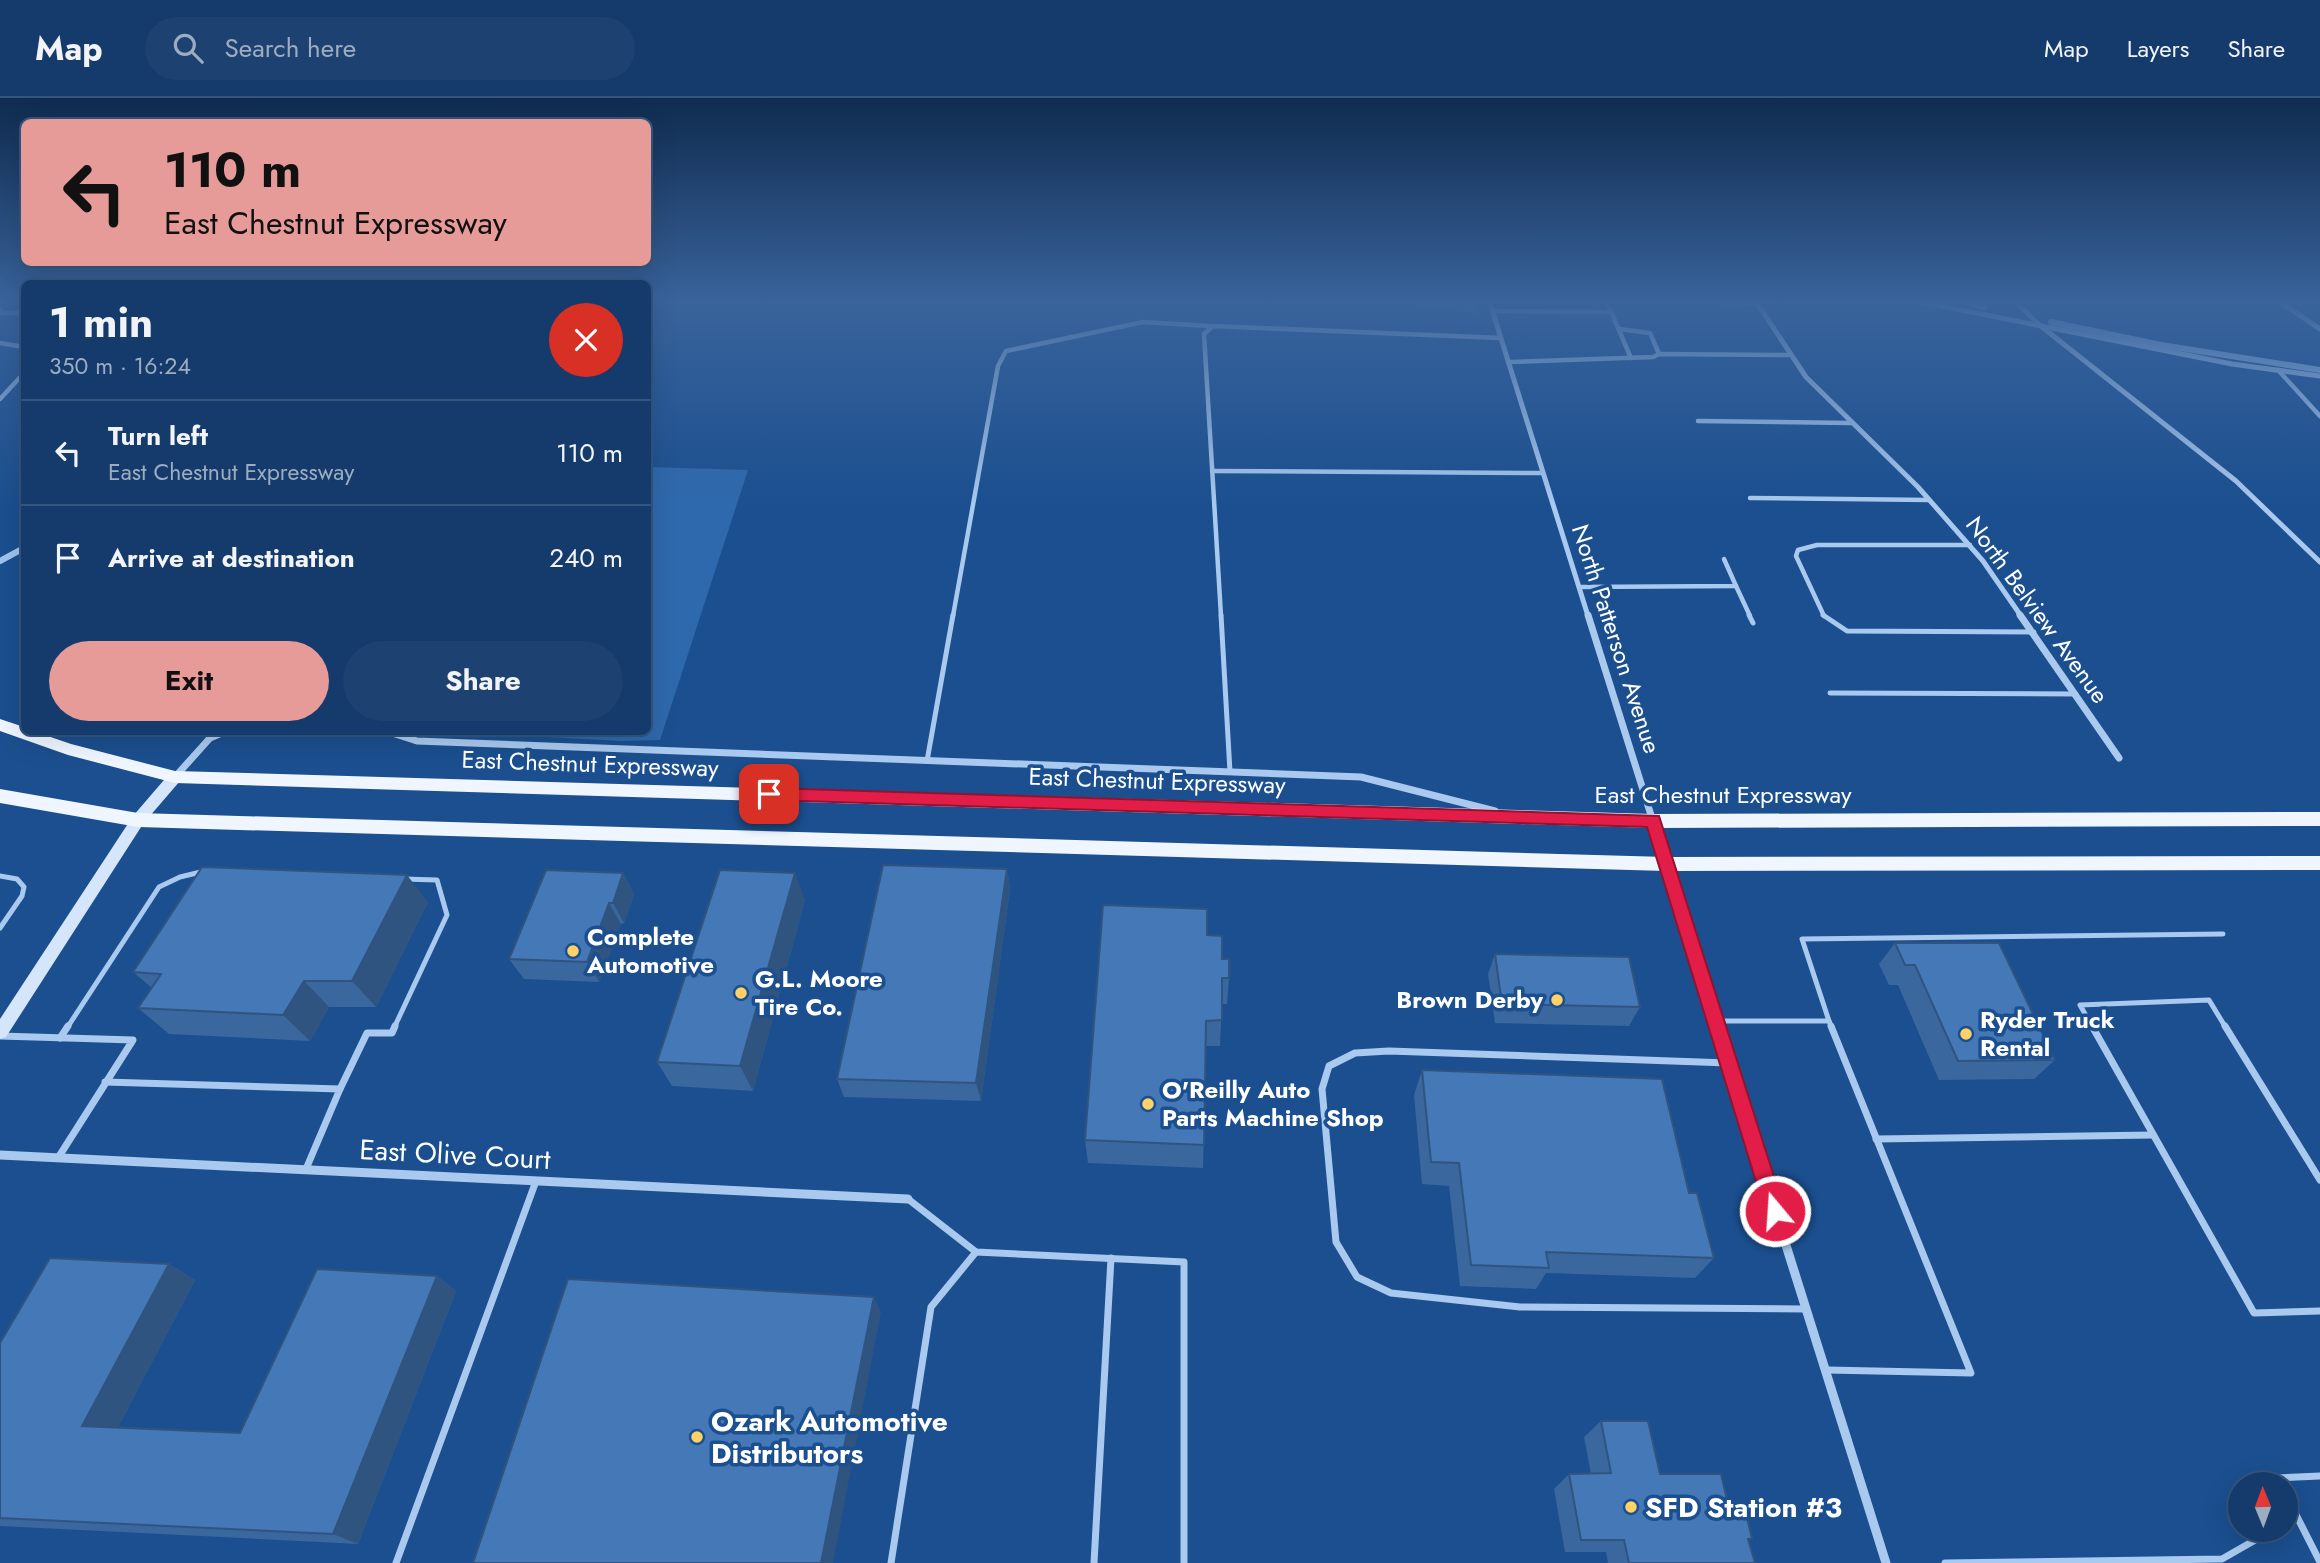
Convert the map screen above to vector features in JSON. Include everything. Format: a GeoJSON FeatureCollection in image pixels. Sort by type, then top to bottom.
{"type":"FeatureCollection","features":[{"type":"Feature","properties":{"kind":"main road","name":"East Chestnut Expressway"},"geometry":{"type":"LineString","coordinates":[[0,725],[21,732]]}},
{"type":"Feature","properties":{"kind":"main road","name":"East Chestnut Expressway"},"geometry":{"type":"LineString","coordinates":[[30,735],[175,777],[1653,821],[2320,819]]}},
{"type":"Feature","properties":{"kind":"main road"},"geometry":{"type":"LineString","coordinates":[[0,796],[138,820],[1665,864],[2320,863]]}},
{"type":"Feature","properties":{"kind":"street","name":"North Patterson Avenue"},"geometry":{"type":"LineString","coordinates":[[1510,368],[1886,1563]]}},
{"type":"Feature","properties":{"kind":"street","name":"North Belview Avenue"},"geometry":{"type":"LineString","coordinates":[[1800,368],[1970,545],[2034,632],[2119,758]]}},
{"type":"Feature","properties":{"kind":"street"},"geometry":{"type":"LineString","coordinates":[[2094,368],[2236,481],[2320,562]]}},
{"type":"Feature","properties":{"kind":"street"},"geometry":{"type":"LineString","coordinates":[[2270,368],[2320,376]]}},
{"type":"Feature","properties":{"kind":"street"},"geometry":{"type":"LineString","coordinates":[[0,1034],[138,820],[210,738],[217,735]]}},
{"type":"Feature","properties":{"kind":"street"},"geometry":{"type":"LineString","coordinates":[[398,735],[417,741],[1362,777],[1512,816]]}},
{"type":"Feature","properties":{"kind":"street","name":"East Olive Court"},"geometry":{"type":"LineString","coordinates":[[0,1155],[908,1199]]}},
{"type":"Feature","properties":{"kind":"lane"},"geometry":{"type":"LineString","coordinates":[[928,761],[998,368]]}},
{"type":"Feature","properties":{"kind":"lane"},"geometry":{"type":"LineString","coordinates":[[1206,368],[1230,772]]}},
{"type":"Feature","properties":{"kind":"lane"},"geometry":{"type":"LineString","coordinates":[[2278,370],[2304,402],[2320,416]]}},
{"type":"Feature","properties":{"kind":"lane"},"geometry":{"type":"LineString","coordinates":[[0,399],[21,376]]}},
{"type":"Feature","properties":{"kind":"lane"},"geometry":{"type":"LineString","coordinates":[[1698,421],[1851,424]]}},
{"type":"Feature","properties":{"kind":"lane"},"geometry":{"type":"LineString","coordinates":[[1212,471],[1543,473]]}},
{"type":"Feature","properties":{"kind":"lane"},"geometry":{"type":"LineString","coordinates":[[1750,498],[1929,500]]}},
{"type":"Feature","properties":{"kind":"lane"},"geometry":{"type":"LineString","coordinates":[[1970,545],[1817,545],[1798,550],[1796,555],[1825,618],[1847,631],[2034,632]]}},
{"type":"Feature","properties":{"kind":"lane"},"geometry":{"type":"LineString","coordinates":[[1724,559],[1753,623]]}},
{"type":"Feature","properties":{"kind":"lane"},"geometry":{"type":"LineString","coordinates":[[1579,587],[1737,586]]}},
{"type":"Feature","properties":{"kind":"lane"},"geometry":{"type":"LineString","coordinates":[[1830,693],[2076,694]]}},
{"type":"Feature","properties":{"kind":"lane"},"geometry":{"type":"LineString","coordinates":[[60,1038],[159,887],[201,871],[215,872]]}},
{"type":"Feature","properties":{"kind":"lane"},"geometry":{"type":"LineString","coordinates":[[0,876],[17,878],[24,887],[22,896],[0,928]]}},
{"type":"Feature","properties":{"kind":"lane"},"geometry":{"type":"LineString","coordinates":[[305,1170],[367,1032],[392,1033],[447,915],[437,880],[395,878]]}},
{"type":"Feature","properties":{"kind":"lane"},"geometry":{"type":"LineString","coordinates":[[1827,1370],[1971,1373],[1829,1021],[1802,939],[2223,934]]}},
{"type":"Feature","properties":{"kind":"lane"},"geometry":{"type":"LineString","coordinates":[[2320,1180],[2209,1000],[2080,1004],[2254,1313],[2320,1311]]}},
{"type":"Feature","properties":{"kind":"lane"},"geometry":{"type":"LineString","coordinates":[[1715,1021],[1829,1021]]}},
{"type":"Feature","properties":{"kind":"lane"},"geometry":{"type":"LineString","coordinates":[[0,1034],[133,1040],[58,1158]]}},
{"type":"Feature","properties":{"kind":"lane"},"geometry":{"type":"LineString","coordinates":[[1728,1063],[1389,1051],[1355,1053],[1329,1066],[1322,1089],[1336,1242],[1357,1277],[1391,1293],[1520,1307],[1806,1309]]}},
{"type":"Feature","properties":{"kind":"lane"},"geometry":{"type":"LineString","coordinates":[[106,1083],[340,1089]]}},
{"type":"Feature","properties":{"kind":"lane"},"geometry":{"type":"LineString","coordinates":[[1876,1139],[2152,1136]]}},
{"type":"Feature","properties":{"kind":"lane"},"geometry":{"type":"LineString","coordinates":[[396,1563],[536,1181]]}},
{"type":"Feature","properties":{"kind":"lane"},"geometry":{"type":"LineString","coordinates":[[908,1199],[976,1252],[1184,1262],[1185,1563]]}},
{"type":"Feature","properties":{"kind":"lane"},"geometry":{"type":"LineString","coordinates":[[891,1563],[931,1307],[976,1252]]}},
{"type":"Feature","properties":{"kind":"lane"},"geometry":{"type":"LineString","coordinates":[[1094,1563],[1111,1258]]}},
{"type":"Feature","properties":{"kind":"lane"},"geometry":{"type":"LineString","coordinates":[[2298,1479],[2320,1476]]}},
{"type":"Feature","properties":{"kind":"lane"},"geometry":{"type":"LineString","coordinates":[[2298,1519],[2320,1562]]}},
{"type":"Feature","properties":{"kind":"lane"},"geometry":{"type":"LineString","coordinates":[[1945,1563],[2222,1559],[2252,1542]]}},
{"type":"Feature","properties":{"kind":"shaded area"},"geometry":{"type":"Polygon","coordinates":[[[651,467],[748,470],[660,740],[621,741],[514,735],[651,735],[651,467]]]}},
{"type":"Feature","properties":{"kind":"building"},"geometry":{"type":"Polygon","coordinates":[[[883,865],[1007,869],[976,1083],[837,1079],[883,865]]]}},
{"type":"Feature","properties":{"kind":"building"},"geometry":{"type":"Polygon","coordinates":[[[202,867],[407,875],[352,981],[304,981],[283,1015],[138,1008],[161,974],[133,972],[202,867]]]}},
{"type":"Feature","properties":{"kind":"building"},"geometry":{"type":"Polygon","coordinates":[[[546,870],[623,873],[587,962],[509,959],[546,870]]]}},
{"type":"Feature","properties":{"kind":"building","name":"G.L. Moore Tire Co."},"geometry":{"type":"Polygon","coordinates":[[[720,870],[795,873],[740,1066],[657,1062],[720,870]]]}},
{"type":"Feature","properties":{"kind":"building","name":"O'Reilly Auto Parts Machine Shop"},"geometry":{"type":"Polygon","coordinates":[[[1103,905],[1207,909],[1207,935],[1222,936],[1222,959],[1229,959],[1229,978],[1222,978],[1222,1020],[1206,1021],[1204,1145],[1085,1140],[1103,905]]]}},
{"type":"Feature","properties":{"kind":"building"},"geometry":{"type":"Polygon","coordinates":[[[1895,943],[1999,943],[2055,1060],[1958,1061],[1915,965],[1905,965],[1895,943]]]}},
{"type":"Feature","properties":{"kind":"building"},"geometry":{"type":"Polygon","coordinates":[[[1495,954],[1629,957],[1640,1007],[1502,1004],[1495,954]]]}},
{"type":"Feature","properties":{"kind":"building"},"geometry":{"type":"Polygon","coordinates":[[[1422,1070],[1662,1079],[1689,1193],[1697,1193],[1714,1258],[1546,1252],[1549,1268],[1471,1265],[1459,1163],[1431,1162],[1422,1070]]]}},
{"type":"Feature","properties":{"kind":"building"},"geometry":{"type":"Polygon","coordinates":[[[50,1258],[169,1264],[82,1426],[240,1433],[317,1269],[437,1276],[333,1534],[0,1518],[0,1343],[50,1258]]]}},
{"type":"Feature","properties":{"kind":"building","name":"Ozark Automotive Distributors"},"geometry":{"type":"Polygon","coordinates":[[[568,1279],[874,1297],[821,1563],[473,1563],[568,1279]]]}},
{"type":"Feature","properties":{"kind":"building","name":"SFD Station #3"},"geometry":{"type":"Polygon","coordinates":[[[1601,1421],[1648,1421],[1660,1474],[1721,1474],[1730,1512],[1746,1513],[1752,1539],[1748,1539],[1755,1563],[1629,1563],[1624,1540],[1581,1540],[1569,1474],[1611,1473],[1601,1421]]]}},
{"type":"Feature","properties":{"kind":"waterway"},"geometry":{"type":"LineString","coordinates":[[2310,368],[2320,370]]}},
{"type":"Feature","properties":{"kind":"waterway"},"geometry":{"type":"LineString","coordinates":[[0,561],[21,550]]}},
{"type":"Feature","properties":{"kind":"place","name":"Complete Automotive"},"geometry":{"type":"Point","coordinates":[573,951]}},
{"type":"Feature","properties":{"kind":"place","name":"G.L. Moore Tire Co."},"geometry":{"type":"Point","coordinates":[741,993]}},
{"type":"Feature","properties":{"kind":"place","name":"Brown Derby"},"geometry":{"type":"Point","coordinates":[1557,1000]}},
{"type":"Feature","properties":{"kind":"place","name":"Ryder Truck Rental"},"geometry":{"type":"Point","coordinates":[1966,1034]}},
{"type":"Feature","properties":{"kind":"place","name":"O'Reilly Auto Parts Machine Shop"},"geometry":{"type":"Point","coordinates":[1148,1104]}},
{"type":"Feature","properties":{"kind":"place","name":"Ozark Automotive Distributors"},"geometry":{"type":"Point","coordinates":[697,1437]}},
{"type":"Feature","properties":{"kind":"place","name":"SFD Station #3"},"geometry":{"type":"Point","coordinates":[1631,1507]}},
{"type":"Feature","properties":{"kind":"route"},"geometry":{"type":"LineString","coordinates":[[769,794],[1653,821],[1775,1211]]}}]}
